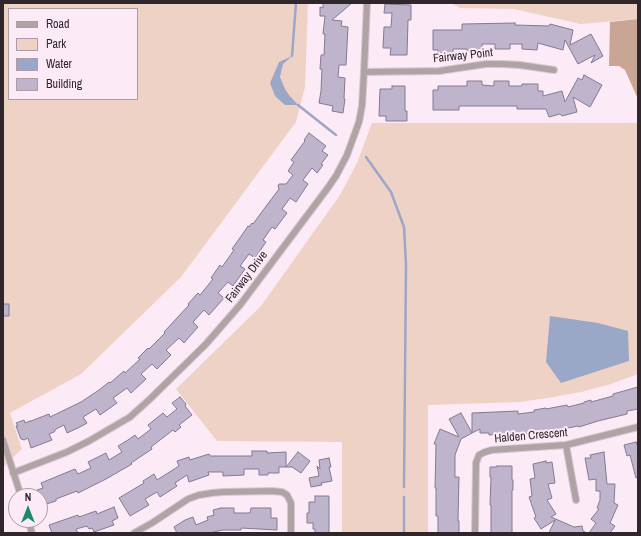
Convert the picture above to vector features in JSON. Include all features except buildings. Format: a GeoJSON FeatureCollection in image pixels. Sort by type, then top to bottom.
{"type":"FeatureCollection","features":[{"type":"Feature","properties":{"kind":"street","name":"Fairway Drive"},"geometry":{"type":"LineString","coordinates":[[13,473],[66,452],[89,441],[130,417],[188,363],[224,325],[254,287],[336,176],[347,155],[359,122],[362,106],[367,3]]}},
{"type":"Feature","properties":{"kind":"street","name":"Fairway Point"},"geometry":{"type":"LineString","coordinates":[[364,72],[439,71],[486,64],[520,65],[554,70]]}},
{"type":"Feature","properties":{"kind":"street","name":"Halden Crescent"},"geometry":{"type":"LineString","coordinates":[[475,533],[476,463],[479,455],[492,450],[566,445],[638,426]]}},
{"type":"Feature","properties":{"kind":"street"},"geometry":{"type":"LineString","coordinates":[[3,440],[18,488]]}},
{"type":"Feature","properties":{"kind":"street"},"geometry":{"type":"LineString","coordinates":[[566,445],[576,500]]}},
{"type":"Feature","properties":{"kind":"street"},"geometry":{"type":"LineString","coordinates":[[134,533],[188,500],[199,495],[212,492],[272,491],[282,492],[287,495],[291,503],[291,533]]}},
{"type":"Feature","properties":{"kind":"green space"},"geometry":{"type":"Polygon","coordinates":[[[3,3],[308,3],[305,87],[296,122],[181,277],[81,374],[10,413],[22,449],[3,467],[3,3]]]}},
{"type":"Feature","properties":{"kind":"green space"},"geometry":{"type":"Polygon","coordinates":[[[451,3],[638,3],[638,19],[581,24],[514,9],[460,8],[451,3]]]}},
{"type":"Feature","properties":{"kind":"green space"},"geometry":{"type":"Polygon","coordinates":[[[372,123],[638,123],[638,374],[608,385],[554,397],[520,402],[428,405],[428,533],[342,533],[342,442],[217,441],[176,389],[261,306],[340,195],[357,163],[372,123]]]}},
{"type":"Feature","properties":{"kind":"shaded area"},"geometry":{"type":"Polygon","coordinates":[[[638,19],[638,99],[625,70],[619,66],[609,66],[610,22],[638,19]]]}},
{"type":"Feature","properties":{"kind":"water"},"geometry":{"type":"Polygon","coordinates":[[[292,56],[283,64],[280,77],[285,89],[298,105],[285,105],[275,96],[270,83],[279,62],[292,56]]]}},
{"type":"Feature","properties":{"kind":"water"},"geometry":{"type":"Polygon","coordinates":[[[550,316],[598,323],[628,331],[629,361],[561,383],[546,362],[550,316]]]}},
{"type":"Feature","properties":{"kind":"waterway"},"geometry":{"type":"LineString","coordinates":[[292,56],[296,3]]}},
{"type":"Feature","properties":{"kind":"waterway"},"geometry":{"type":"LineString","coordinates":[[298,105],[336,135]]}},
{"type":"Feature","properties":{"kind":"waterway"},"geometry":{"type":"LineString","coordinates":[[366,157],[391,192],[404,227],[406,264],[404,487]]}},
{"type":"Feature","properties":{"kind":"waterway"},"geometry":{"type":"LineString","coordinates":[[404,497],[404,533]]}}]}
